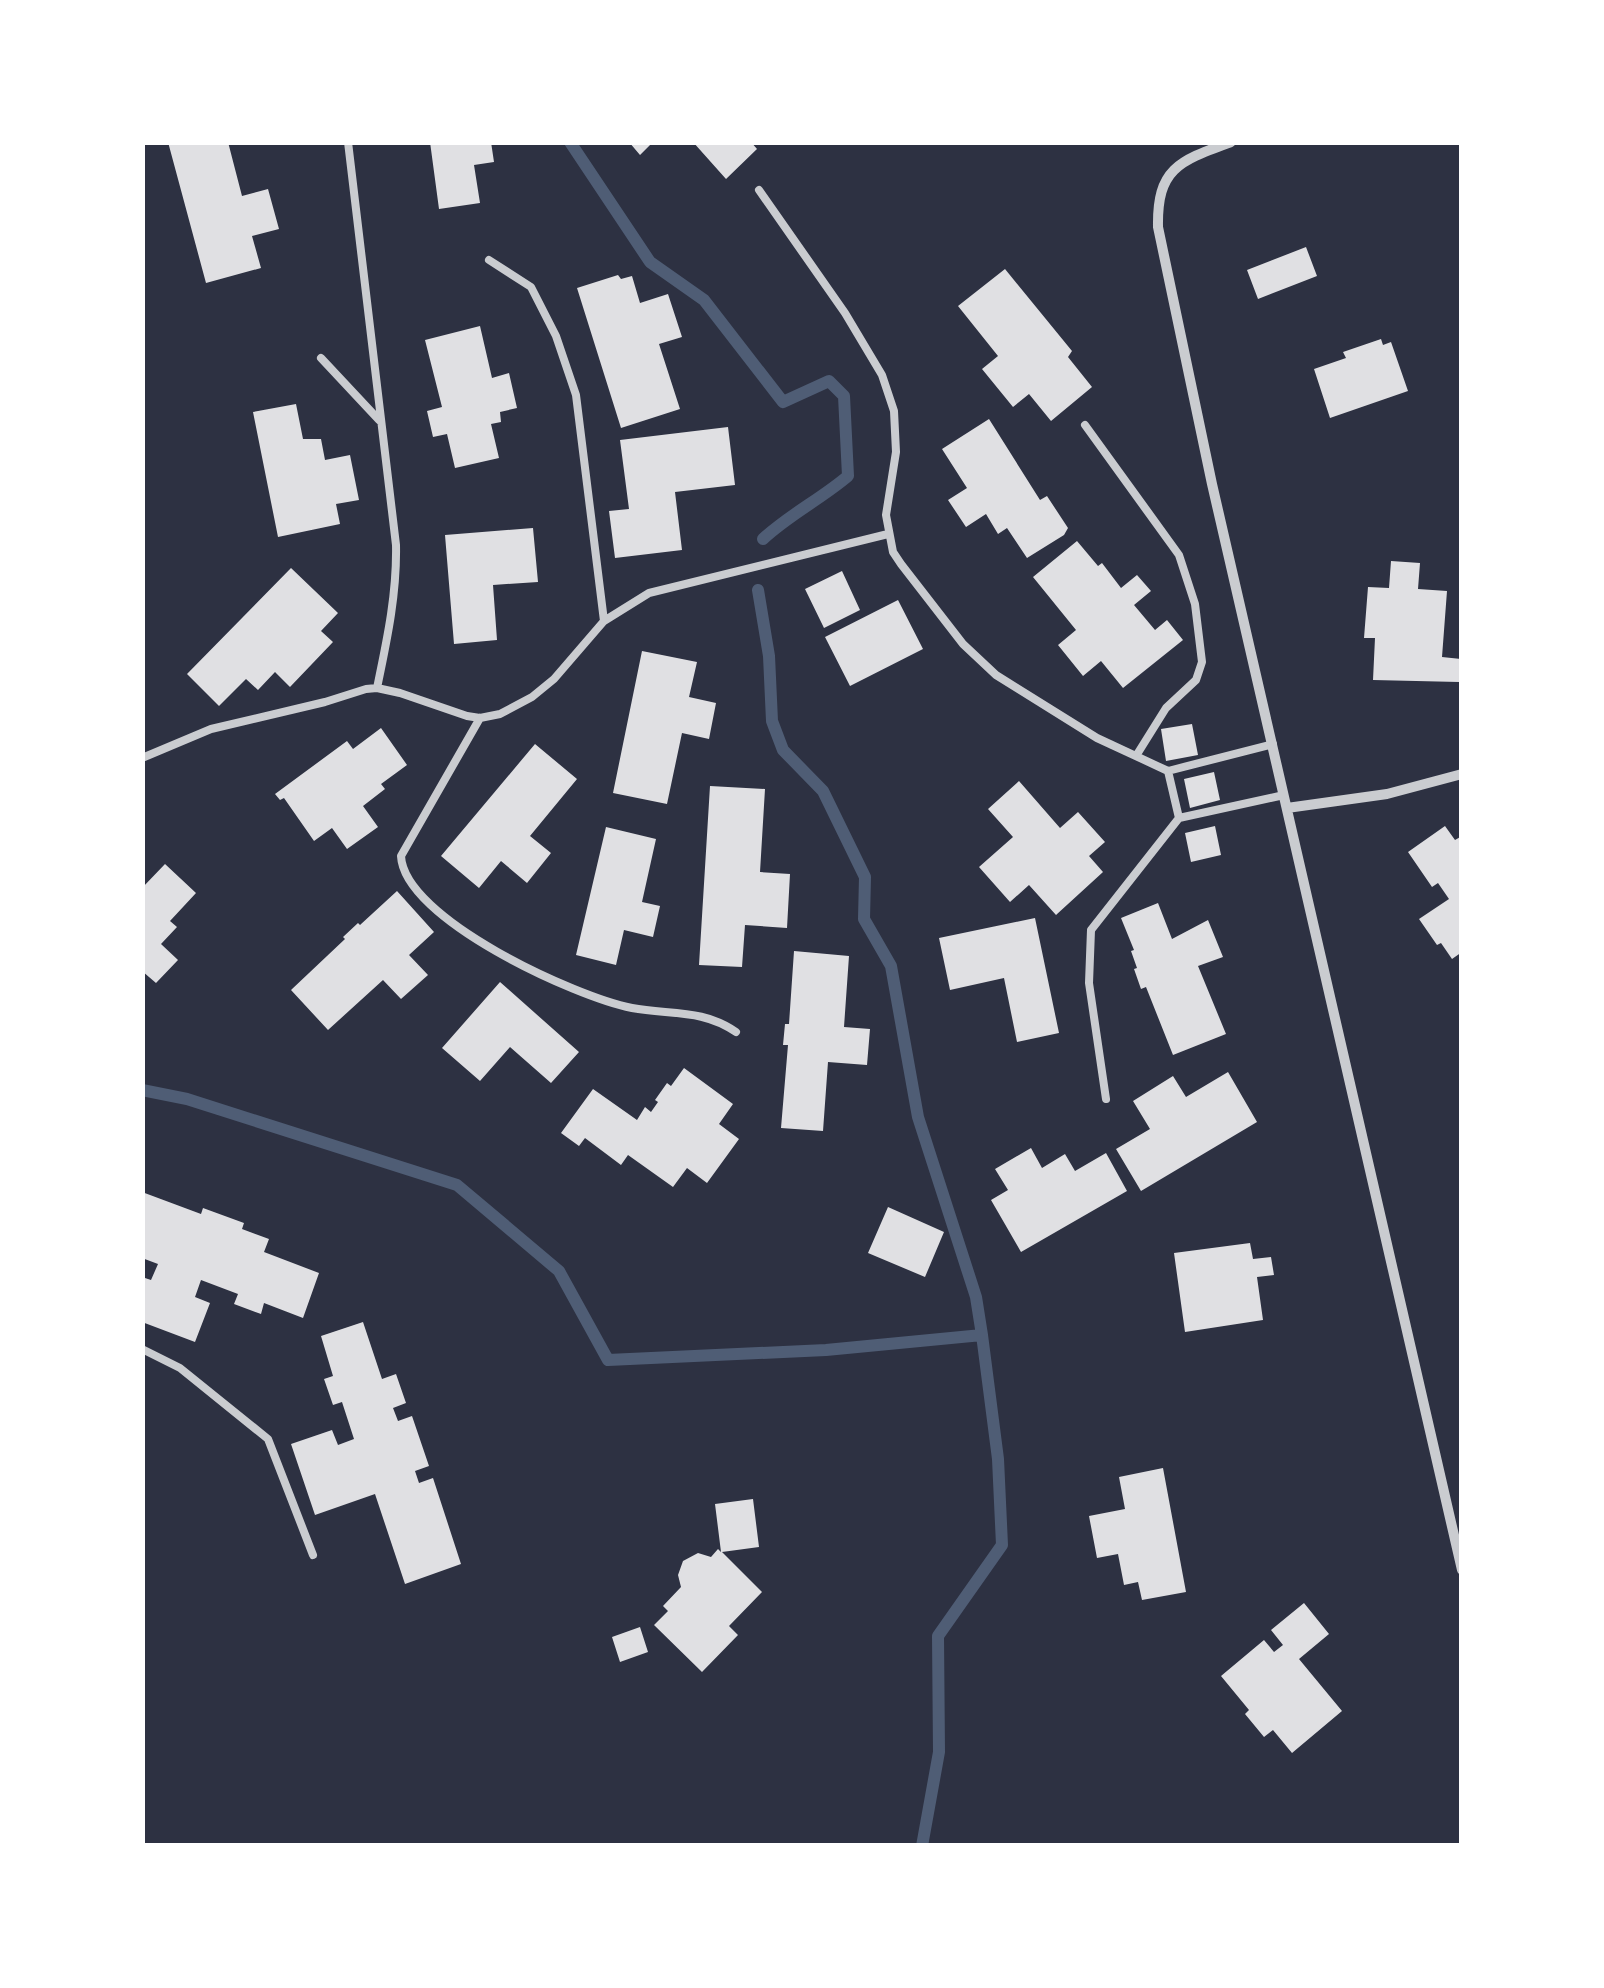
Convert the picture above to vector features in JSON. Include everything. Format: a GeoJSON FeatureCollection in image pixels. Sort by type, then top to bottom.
{"type":"FeatureCollection","features":[{"type":"Feature","properties":{"kind":"street"},"geometry":{"type":"LineString","coordinates":[[1231,142],[1182,163],[1164,181],[1158,197],[1158,228],[1212,484],[1462,1570]]}},
{"type":"Feature","properties":{"kind":"street"},"geometry":{"type":"LineString","coordinates":[[1287,808],[1387,794],[1462,774]]}},
{"type":"Feature","properties":{"kind":"lane"},"geometry":{"type":"LineString","coordinates":[[348,142],[396,544],[396,574],[376,688]]}},
{"type":"Feature","properties":{"kind":"lane"},"geometry":{"type":"LineString","coordinates":[[759,190],[845,313],[882,375],[894,411],[896,452],[886,515],[893,552],[963,644],[996,675],[1097,738],[1168,772],[1272,744]]}},
{"type":"Feature","properties":{"kind":"lane"},"geometry":{"type":"LineString","coordinates":[[489,260],[531,287],[556,336],[576,396],[604,621]]}},
{"type":"Feature","properties":{"kind":"lane"},"geometry":{"type":"LineString","coordinates":[[321,358],[379,420]]}},
{"type":"Feature","properties":{"kind":"lane"},"geometry":{"type":"LineString","coordinates":[[1085,426],[1179,555],[1195,604],[1202,662],[1196,680],[1166,708],[1136,756]]}},
{"type":"Feature","properties":{"kind":"lane"},"geometry":{"type":"LineString","coordinates":[[142,758],[211,729],[376,688],[480,718],[500,714],[554,680],[604,621],[649,593],[888,534]]}},
{"type":"Feature","properties":{"kind":"lane"},"geometry":{"type":"LineString","coordinates":[[480,718],[400,856],[409,883],[458,929],[575,990],[632,1008],[710,1016],[736,1032]]}},
{"type":"Feature","properties":{"kind":"lane"},"geometry":{"type":"LineString","coordinates":[[1168,772],[1179,818]]}},
{"type":"Feature","properties":{"kind":"lane"},"geometry":{"type":"LineString","coordinates":[[1106,1099],[1089,982],[1091,930],[1179,818],[1284,795]]}},
{"type":"Feature","properties":{"kind":"lane"},"geometry":{"type":"LineString","coordinates":[[142,1349],[180,1368],[268,1439],[313,1555]]}},
{"type":"Feature","properties":{"kind":"building"},"geometry":{"type":"Polygon","coordinates":[[[168,142],[228,142],[242,196],[268,189],[279,229],[252,236],[261,268],[206,283],[168,142]]]}},
{"type":"Feature","properties":{"kind":"building"},"geometry":{"type":"Polygon","coordinates":[[[430,142],[491,142],[494,162],[474,165],[480,203],[439,209],[430,142]]]}},
{"type":"Feature","properties":{"kind":"building"},"geometry":{"type":"Polygon","coordinates":[[[629,142],[653,142],[640,155],[629,142]]]}},
{"type":"Feature","properties":{"kind":"building"},"geometry":{"type":"Polygon","coordinates":[[[693,142],[751,142],[757,149],[726,179],[693,142]]]}},
{"type":"Feature","properties":{"kind":"building"},"geometry":{"type":"Polygon","coordinates":[[[1306,247],[1317,276],[1258,299],[1247,270],[1306,247]]]}},
{"type":"Feature","properties":{"kind":"building"},"geometry":{"type":"Polygon","coordinates":[[[1005,269],[1072,351],[1068,357],[1092,387],[1051,421],[1029,394],[1013,407],[982,369],[998,356],[958,306],[1005,269]]]}},
{"type":"Feature","properties":{"kind":"building"},"geometry":{"type":"Polygon","coordinates":[[[618,275],[621,279],[632,276],[640,303],[668,294],[682,337],[659,344],[680,409],[621,428],[577,288],[618,275]]]}},
{"type":"Feature","properties":{"kind":"building"},"geometry":{"type":"Polygon","coordinates":[[[480,326],[492,378],[509,373],[517,408],[500,412],[501,422],[491,424],[499,458],[455,468],[447,434],[433,437],[427,411],[442,407],[425,340],[480,326]]]}},
{"type":"Feature","properties":{"kind":"building"},"geometry":{"type":"Polygon","coordinates":[[[1381,339],[1383,345],[1391,342],[1408,391],[1330,418],[1314,369],[1346,358],[1343,352],[1381,339]]]}},
{"type":"Feature","properties":{"kind":"building"},"geometry":{"type":"Polygon","coordinates":[[[296,404],[303,439],[321,439],[325,460],[350,455],[359,500],[336,504],[340,524],[278,537],[253,412],[296,404]]]}},
{"type":"Feature","properties":{"kind":"building"},"geometry":{"type":"Polygon","coordinates":[[[989,419],[1040,500],[1047,496],[1068,528],[1064,535],[1027,558],[1007,528],[998,534],[986,514],[966,527],[948,500],[967,488],[942,449],[989,419]]]}},
{"type":"Feature","properties":{"kind":"building"},"geometry":{"type":"Polygon","coordinates":[[[728,427],[735,485],[675,492],[682,550],[615,558],[609,511],[629,509],[620,440],[728,427]]]}},
{"type":"Feature","properties":{"kind":"building"},"geometry":{"type":"Polygon","coordinates":[[[533,528],[538,582],[493,585],[497,640],[454,644],[445,535],[533,528]]]}},
{"type":"Feature","properties":{"kind":"building"},"geometry":{"type":"Polygon","coordinates":[[[1077,541],[1098,566],[1102,563],[1121,588],[1137,575],[1151,591],[1134,605],[1155,630],[1167,620],[1183,640],[1123,688],[1101,661],[1083,676],[1058,645],[1076,630],[1033,577],[1077,541]]]}},
{"type":"Feature","properties":{"kind":"building"},"geometry":{"type":"Polygon","coordinates":[[[1391,561],[1420,563],[1418,589],[1447,591],[1442,657],[1461,659],[1459,682],[1373,680],[1375,638],[1364,638],[1368,587],[1389,588],[1391,561]]]}},
{"type":"Feature","properties":{"kind":"building"},"geometry":{"type":"Polygon","coordinates":[[[291,568],[338,613],[321,631],[333,642],[290,687],[275,672],[258,690],[246,679],[219,706],[187,674],[291,568]]]}},
{"type":"Feature","properties":{"kind":"building"},"geometry":{"type":"Polygon","coordinates":[[[842,571],[860,610],[824,628],[805,589],[842,571]]]}},
{"type":"Feature","properties":{"kind":"building"},"geometry":{"type":"Polygon","coordinates":[[[898,600],[923,649],[850,686],[825,637],[898,600]]]}},
{"type":"Feature","properties":{"kind":"building"},"geometry":{"type":"Polygon","coordinates":[[[642,651],[697,662],[689,697],[716,703],[709,739],[682,733],[667,804],[613,793],[642,651]]]}},
{"type":"Feature","properties":{"kind":"building"},"geometry":{"type":"Polygon","coordinates":[[[1192,724],[1198,755],[1166,761],[1161,729],[1192,724]]]}},
{"type":"Feature","properties":{"kind":"building"},"geometry":{"type":"Polygon","coordinates":[[[381,728],[407,765],[381,784],[385,789],[363,806],[378,827],[347,849],[332,828],[314,841],[284,798],[280,800],[275,794],[347,741],[353,749],[381,728]]]}},
{"type":"Feature","properties":{"kind":"building"},"geometry":{"type":"Polygon","coordinates":[[[535,744],[577,779],[530,836],[551,853],[527,883],[501,861],[479,888],[441,856],[535,744]]]}},
{"type":"Feature","properties":{"kind":"building"},"geometry":{"type":"Polygon","coordinates":[[[1214,772],[1220,800],[1190,808],[1184,779],[1214,772]]]}},
{"type":"Feature","properties":{"kind":"building"},"geometry":{"type":"Polygon","coordinates":[[[1019,781],[1060,828],[1078,812],[1105,842],[1089,856],[1103,872],[1056,915],[1029,885],[1010,902],[979,867],[1013,837],[988,809],[1019,781]]]}},
{"type":"Feature","properties":{"kind":"building"},"geometry":{"type":"Polygon","coordinates":[[[710,786],[765,789],[760,872],[790,874],[787,928],[745,925],[742,967],[699,965],[710,786]]]}},
{"type":"Feature","properties":{"kind":"building"},"geometry":{"type":"Polygon","coordinates":[[[1215,826],[1221,855],[1191,862],[1185,833],[1215,826]]]}},
{"type":"Feature","properties":{"kind":"building"},"geometry":{"type":"Polygon","coordinates":[[[1445,826],[1455,840],[1462,836],[1462,952],[1452,959],[1419,919],[1449,899],[1438,883],[1432,887],[1408,852],[1445,826]]]}},
{"type":"Feature","properties":{"kind":"building"},"geometry":{"type":"Polygon","coordinates":[[[606,827],[656,839],[642,902],[660,906],[653,937],[624,930],[616,965],[576,955],[606,827]]]}},
{"type":"Feature","properties":{"kind":"building"},"geometry":{"type":"Polygon","coordinates":[[[165,864],[196,893],[170,921],[177,927],[161,944],[178,960],[156,983],[142,971],[142,888],[165,864]]]}},
{"type":"Feature","properties":{"kind":"building"},"geometry":{"type":"Polygon","coordinates":[[[397,891],[434,932],[409,955],[428,975],[401,999],[383,980],[328,1030],[291,990],[343,937],[397,891]]]}},
{"type":"Feature","properties":{"kind":"building"},"geometry":{"type":"Polygon","coordinates":[[[1158,903],[1172,939],[1208,920],[1223,957],[1198,966],[1226,1034],[1173,1055],[1146,987],[1141,989],[1134,969],[1134,950],[1121,918],[1158,903]]]}},
{"type":"Feature","properties":{"kind":"building"},"geometry":{"type":"Polygon","coordinates":[[[1035,918],[1059,1033],[1017,1042],[1004,978],[950,990],[939,938],[1035,918]]]}},
{"type":"Feature","properties":{"kind":"building"},"geometry":{"type":"Polygon","coordinates":[[[794,951],[849,956],[844,1027],[870,1029],[867,1065],[828,1062],[823,1131],[781,1128],[788,1045],[783,1045],[785,1024],[789,1024],[794,951]]]}},
{"type":"Feature","properties":{"kind":"building"},"geometry":{"type":"Polygon","coordinates":[[[500,982],[579,1052],[551,1083],[510,1047],[480,1081],[442,1048],[500,982]]]}},
{"type":"Feature","properties":{"kind":"building"},"geometry":{"type":"Polygon","coordinates":[[[684,1068],[733,1104],[719,1124],[739,1139],[707,1183],[687,1168],[673,1187],[628,1155],[621,1165],[585,1138],[579,1146],[561,1133],[593,1089],[637,1120],[645,1107],[651,1112],[667,1083],[671,1086],[684,1068]]]}},
{"type":"Feature","properties":{"kind":"building"},"geometry":{"type":"Polygon","coordinates":[[[1228,1072],[1257,1122],[1141,1191],[1116,1149],[1150,1129],[1133,1101],[1173,1076],[1186,1097],[1228,1072]]]}},
{"type":"Feature","properties":{"kind":"building"},"geometry":{"type":"Polygon","coordinates":[[[1031,1148],[1042,1168],[1065,1154],[1075,1171],[1106,1153],[1127,1191],[1021,1252],[991,1200],[1008,1190],[995,1169],[1031,1148]]]}},
{"type":"Feature","properties":{"kind":"building"},"geometry":{"type":"Polygon","coordinates":[[[142,1192],[201,1214],[203,1208],[244,1223],[242,1229],[269,1239],[264,1252],[319,1273],[303,1318],[264,1303],[261,1314],[234,1304],[238,1294],[201,1280],[195,1297],[210,1303],[195,1342],[142,1322],[142,1277],[151,1280],[158,1264],[142,1258],[142,1192]]]}},
{"type":"Feature","properties":{"kind":"building"},"geometry":{"type":"Polygon","coordinates":[[[888,1207],[944,1232],[925,1277],[868,1253],[888,1207]]]}},
{"type":"Feature","properties":{"kind":"building"},"geometry":{"type":"Polygon","coordinates":[[[1250,1243],[1253,1259],[1271,1257],[1274,1275],[1257,1277],[1263,1320],[1185,1332],[1174,1253],[1250,1243]]]}},
{"type":"Feature","properties":{"kind":"building"},"geometry":{"type":"Polygon","coordinates":[[[363,1322],[382,1379],[396,1374],[406,1403],[393,1408],[398,1421],[412,1416],[429,1466],[415,1471],[419,1483],[433,1478],[461,1564],[405,1584],[375,1494],[315,1515],[291,1444],[332,1430],[338,1445],[354,1439],[342,1402],[333,1405],[324,1379],[333,1376],[321,1336],[363,1322]]]}},
{"type":"Feature","properties":{"kind":"building"},"geometry":{"type":"Polygon","coordinates":[[[1163,1468],[1186,1592],[1142,1600],[1138,1582],[1124,1585],[1118,1554],[1097,1558],[1089,1516],[1125,1509],[1119,1477],[1163,1468]]]}},
{"type":"Feature","properties":{"kind":"building"},"geometry":{"type":"Polygon","coordinates":[[[753,1499],[759,1547],[722,1552],[762,1592],[729,1626],[738,1635],[702,1672],[654,1625],[668,1611],[663,1606],[681,1587],[678,1575],[683,1561],[698,1553],[711,1557],[718,1549],[721,1552],[715,1504],[753,1499]]]}},
{"type":"Feature","properties":{"kind":"building"},"geometry":{"type":"Polygon","coordinates":[[[1304,1603],[1329,1634],[1299,1659],[1342,1711],[1292,1753],[1273,1730],[1264,1737],[1245,1714],[1249,1710],[1221,1676],[1264,1640],[1274,1652],[1283,1645],[1271,1630],[1304,1603]]]}},
{"type":"Feature","properties":{"kind":"building"},"geometry":{"type":"Polygon","coordinates":[[[640,1627],[648,1652],[620,1662],[612,1637],[640,1627]]]}},
{"type":"Feature","properties":{"kind":"waterway"},"geometry":{"type":"LineString","coordinates":[[570,142],[650,262],[704,300],[783,402],[829,381],[844,396],[848,476],[763,539]]}},
{"type":"Feature","properties":{"kind":"waterway"},"geometry":{"type":"LineString","coordinates":[[758,590],[769,656],[772,721],[783,750],[823,791],[865,877],[864,919],[891,966],[918,1117],[976,1297],[982,1335]]}},
{"type":"Feature","properties":{"kind":"waterway"},"geometry":{"type":"LineString","coordinates":[[142,1090],[187,1099],[457,1185],[559,1271],[608,1360],[826,1350],[982,1335],[998,1459],[1002,1545],[938,1636],[939,1752],[922,1846]]}}]}
